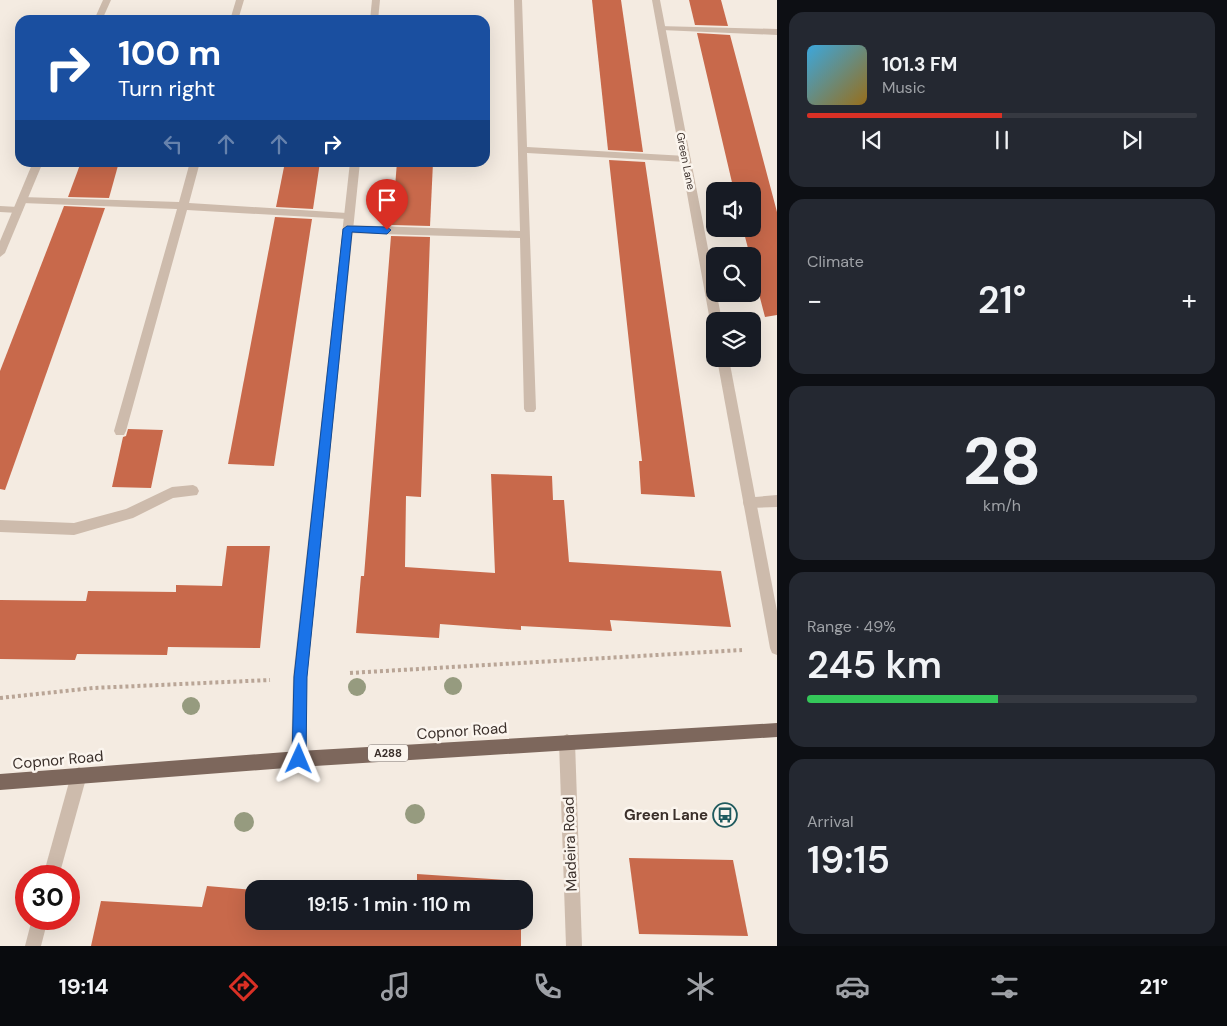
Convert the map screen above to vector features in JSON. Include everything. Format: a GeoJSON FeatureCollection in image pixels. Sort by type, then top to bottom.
{"type":"FeatureCollection","features":[{"type":"Feature","properties":{"kind":"main road","name":"Copnor Road"},"geometry":{"type":"LineString","coordinates":[[0,782],[299,759],[777,730]]}},
{"type":"Feature","properties":{"kind":"street"},"geometry":{"type":"LineString","coordinates":[[100,15],[107,0]]}},
{"type":"Feature","properties":{"kind":"street"},"geometry":{"type":"LineString","coordinates":[[236,15],[240,0]]}},
{"type":"Feature","properties":{"kind":"street"},"geometry":{"type":"LineString","coordinates":[[374,15],[376,0]]}},
{"type":"Feature","properties":{"kind":"street"},"geometry":{"type":"LineString","coordinates":[[518,0],[530,409]]}},
{"type":"Feature","properties":{"kind":"street","name":"Green Lane"},"geometry":{"type":"LineString","coordinates":[[656,0],[714,312]]}},
{"type":"Feature","properties":{"kind":"street"},"geometry":{"type":"LineString","coordinates":[[661,28],[777,32]]}},
{"type":"Feature","properties":{"kind":"street"},"geometry":{"type":"LineString","coordinates":[[522,150],[686,159]]}},
{"type":"Feature","properties":{"kind":"street"},"geometry":{"type":"LineString","coordinates":[[0,253],[36,167]]}},
{"type":"Feature","properties":{"kind":"street"},"geometry":{"type":"LineString","coordinates":[[120,431],[193,167]]}},
{"type":"Feature","properties":{"kind":"street"},"geometry":{"type":"LineString","coordinates":[[299,759],[300,677],[353,167]]}},
{"type":"Feature","properties":{"kind":"street"},"geometry":{"type":"LineString","coordinates":[[0,209],[20,205],[182,206],[347,223],[525,235]]}},
{"type":"Feature","properties":{"kind":"street"},"geometry":{"type":"LineString","coordinates":[[724,367],[777,648]]}},
{"type":"Feature","properties":{"kind":"street"},"geometry":{"type":"LineString","coordinates":[[0,526],[74,529],[128,514],[172,493],[193,491]]}},
{"type":"Feature","properties":{"kind":"street"},"geometry":{"type":"LineString","coordinates":[[749,502],[777,501]]}},
{"type":"Feature","properties":{"kind":"street","name":"Madeira Road"},"geometry":{"type":"LineString","coordinates":[[567,742],[574,946]]}},
{"type":"Feature","properties":{"kind":"street"},"geometry":{"type":"LineString","coordinates":[[55,865],[79,775]]}},
{"type":"Feature","properties":{"kind":"street"},"geometry":{"type":"LineString","coordinates":[[33,946],[37,930]]}},
{"type":"Feature","properties":{"kind":"path"},"geometry":{"type":"LineString","coordinates":[[350,672],[742,650]]}},
{"type":"Feature","properties":{"kind":"path"},"geometry":{"type":"LineString","coordinates":[[0,698],[93,688],[270,680]]}},
{"type":"Feature","properties":{"kind":"building"},"geometry":{"type":"Polygon","coordinates":[[[592,0],[621,0],[643,152],[608,150],[592,0]]]}},
{"type":"Feature","properties":{"kind":"building"},"geometry":{"type":"Polygon","coordinates":[[[689,0],[721,0],[728,26],[695,25],[689,0]]]}},
{"type":"Feature","properties":{"kind":"building"},"geometry":{"type":"Polygon","coordinates":[[[697,33],[730,35],[777,212],[777,315],[765,317],[761,302],[761,247],[748,247],[745,237],[761,237],[761,182],[732,182],[697,33]]]}},
{"type":"Feature","properties":{"kind":"building"},"geometry":{"type":"Polygon","coordinates":[[[609,160],[645,162],[695,497],[641,494],[639,461],[642,461],[609,160]]]}},
{"type":"Feature","properties":{"kind":"building"},"geometry":{"type":"Polygon","coordinates":[[[79,167],[118,167],[109,198],[68,197],[79,167]]]}},
{"type":"Feature","properties":{"kind":"building"},"geometry":{"type":"Polygon","coordinates":[[[284,167],[319,167],[313,209],[276,207],[284,167]]]}},
{"type":"Feature","properties":{"kind":"building"},"geometry":{"type":"Polygon","coordinates":[[[397,167],[433,167],[430,226],[392,225],[397,167]]]}},
{"type":"Feature","properties":{"kind":"building"},"geometry":{"type":"Polygon","coordinates":[[[64,206],[105,208],[5,490],[0,489],[0,371],[64,206]]]}},
{"type":"Feature","properties":{"kind":"building"},"geometry":{"type":"Polygon","coordinates":[[[275,217],[312,219],[274,466],[228,464],[275,217]]]}},
{"type":"Feature","properties":{"kind":"building"},"geometry":{"type":"Polygon","coordinates":[[[391,236],[430,237],[421,497],[406,496],[405,567],[495,573],[491,474],[552,476],[553,500],[564,500],[569,562],[721,571],[731,627],[610,620],[612,631],[521,626],[521,630],[440,624],[439,638],[356,633],[361,576],[364,576],[391,236]]]}},
{"type":"Feature","properties":{"kind":"building"},"geometry":{"type":"Polygon","coordinates":[[[128,429],[163,430],[151,488],[112,487],[123,437],[126,436],[128,429]]]}},
{"type":"Feature","properties":{"kind":"building"},"geometry":{"type":"Polygon","coordinates":[[[227,546],[270,546],[260,648],[168,647],[167,655],[77,654],[75,660],[0,659],[0,600],[86,601],[88,591],[176,592],[176,585],[222,586],[227,546]]]}},
{"type":"Feature","properties":{"kind":"building"},"geometry":{"type":"Polygon","coordinates":[[[629,858],[733,860],[748,936],[639,934],[629,858]]]}},
{"type":"Feature","properties":{"kind":"building"},"geometry":{"type":"Polygon","coordinates":[[[417,874],[505,880],[417,880],[417,874]]]}},
{"type":"Feature","properties":{"kind":"building"},"geometry":{"type":"Polygon","coordinates":[[[207,886],[245,889],[245,930],[521,930],[521,946],[91,946],[101,901],[202,907],[207,886]]]}},
{"type":"Feature","properties":{"kind":"place","name":"Green Lane"},"geometry":{"type":"Point","coordinates":[725,815]}},
{"type":"Feature","properties":{"kind":"route"},"geometry":{"type":"LineString","coordinates":[[299,759],[300,677],[347,229],[387,230]]}}]}
